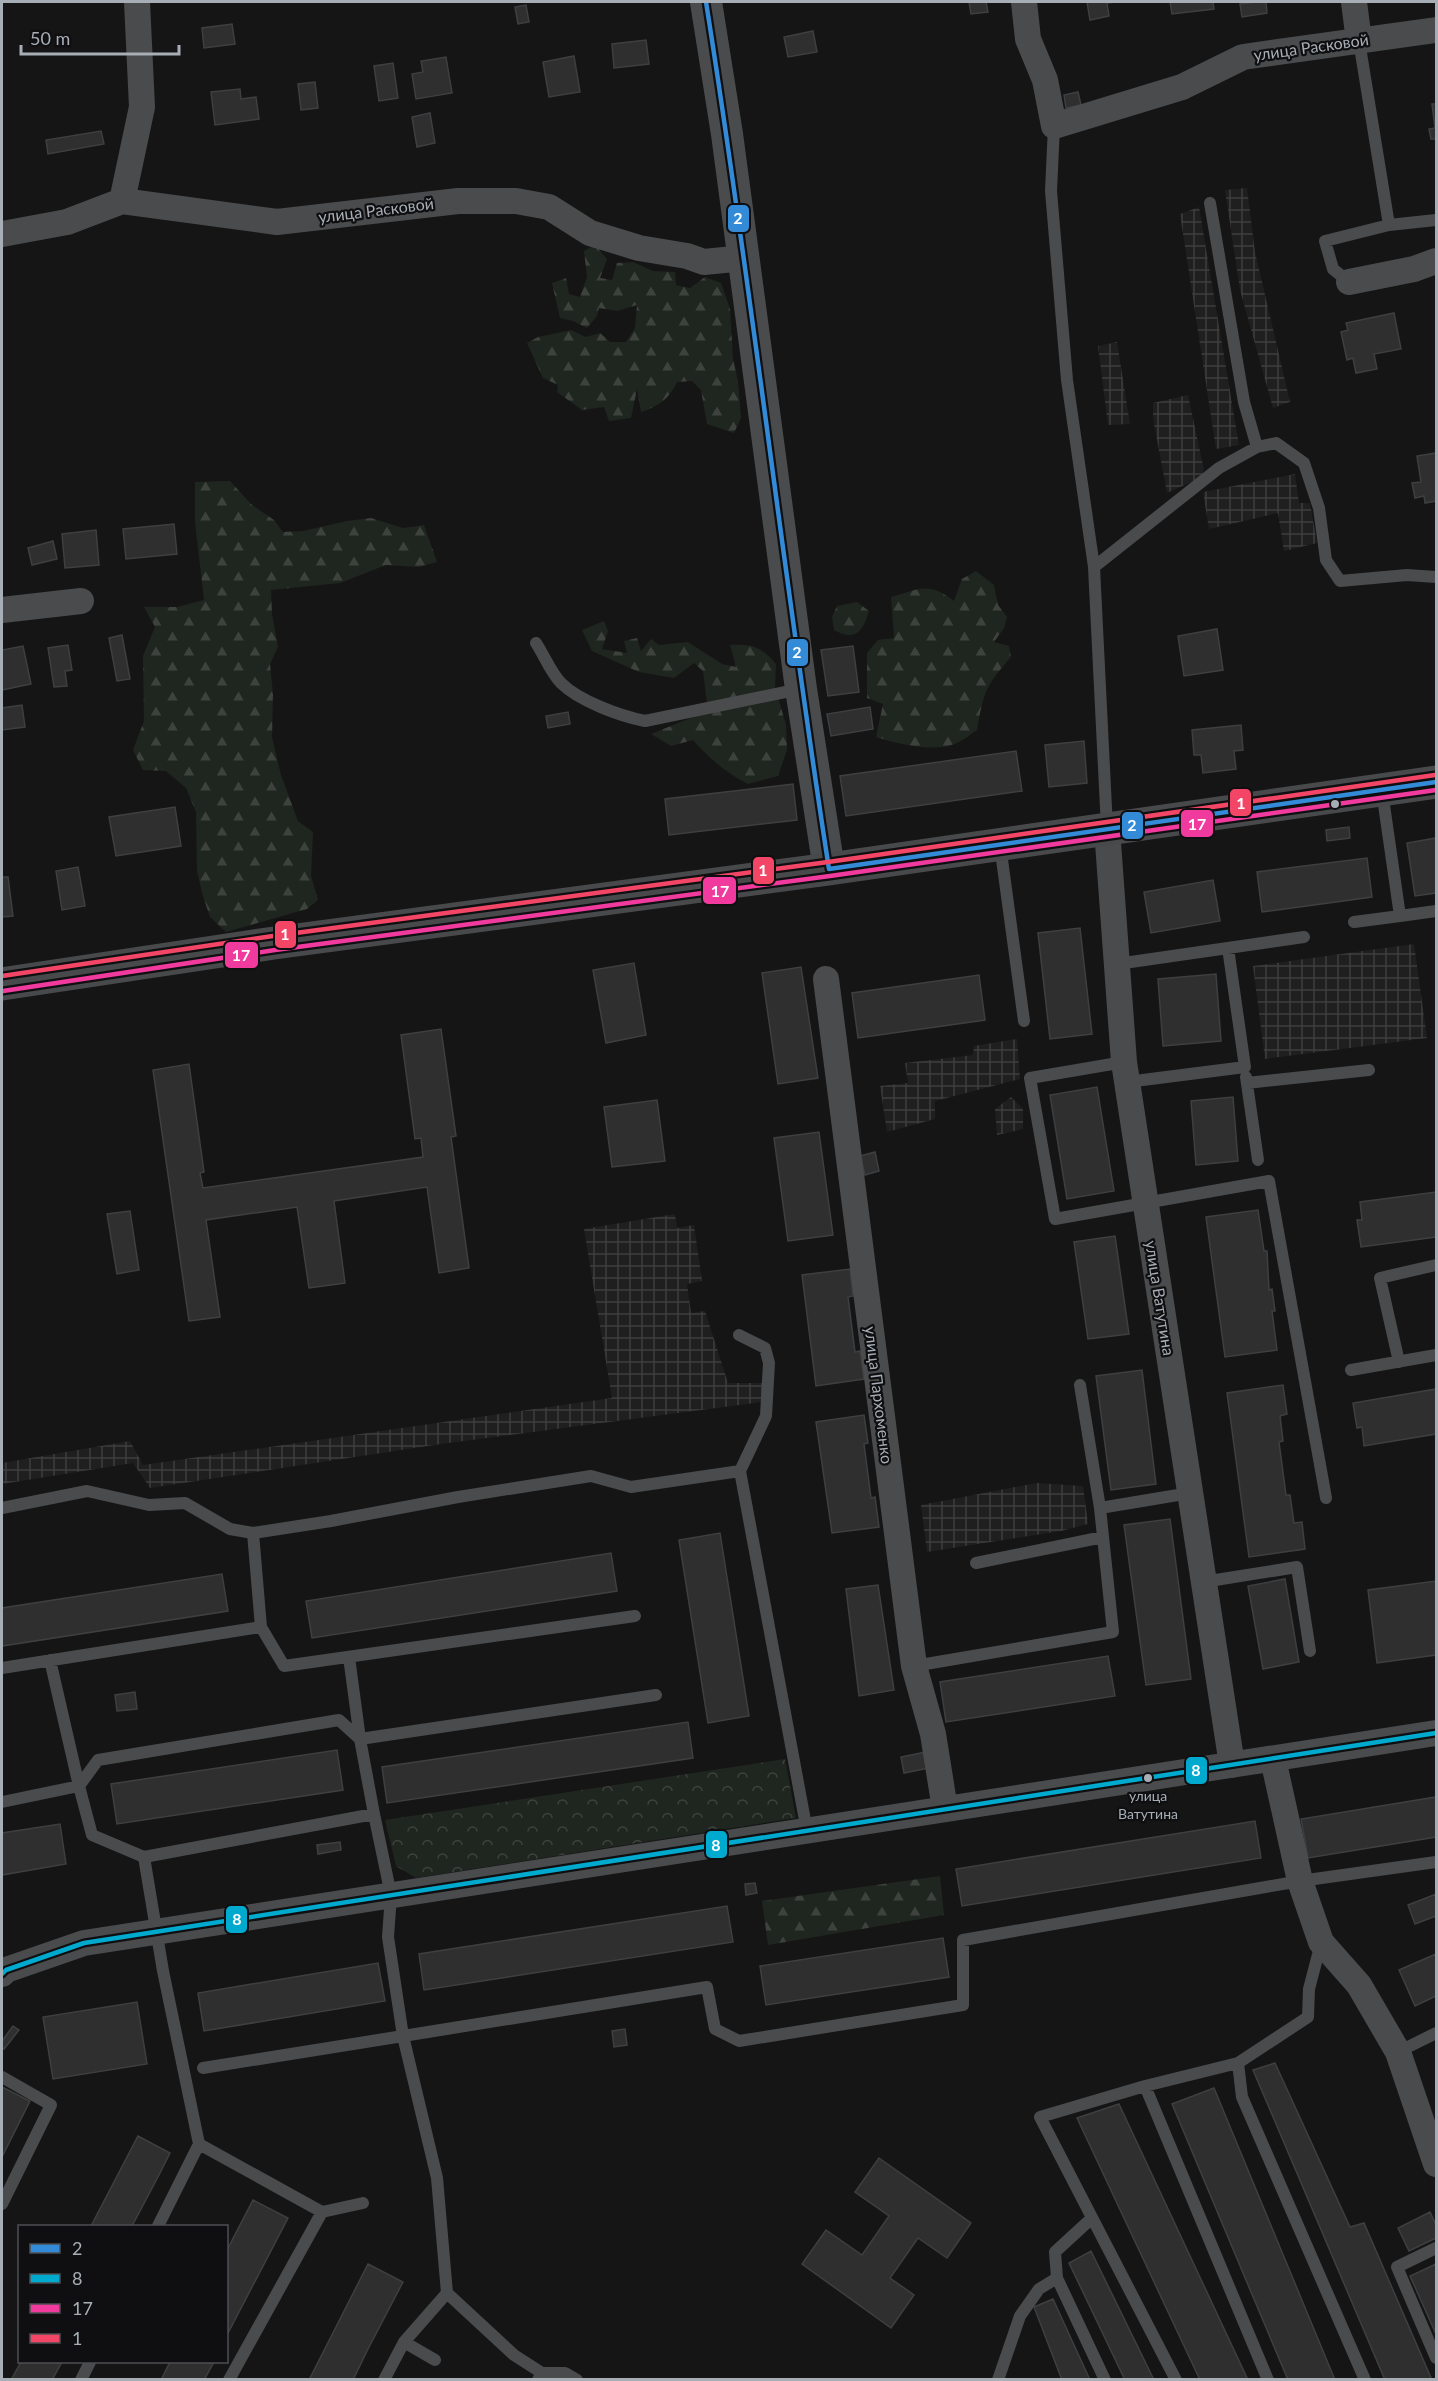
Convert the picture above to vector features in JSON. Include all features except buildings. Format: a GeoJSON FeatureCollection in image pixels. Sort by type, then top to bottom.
{"type":"FeatureCollection","features":[{"type":"Feature","properties":{"kind":"main road"},"geometry":{"type":"LineString","coordinates":[[2,984],[274,943],[829,868],[1437,782]]}},
{"type":"Feature","properties":{"kind":"street"},"geometry":{"type":"LineString","coordinates":[[122,201],[142,107],[137,2]]}},
{"type":"Feature","properties":{"kind":"street"},"geometry":{"type":"LineString","coordinates":[[706,2],[744,258],[801,688],[829,868]]}},
{"type":"Feature","properties":{"kind":"street"},"geometry":{"type":"LineString","coordinates":[[1024,2],[1028,39],[1045,80],[1054,126]]}},
{"type":"Feature","properties":{"kind":"street"},"geometry":{"type":"LineString","coordinates":[[1354,2],[1359,41]]}},
{"type":"Feature","properties":{"kind":"street","name":"улица Расковой"},"geometry":{"type":"LineString","coordinates":[[1054,126],[1182,87],[1243,57],[1437,30]]}},
{"type":"Feature","properties":{"kind":"street","name":"улица Расковой"},"geometry":{"type":"LineString","coordinates":[[2,234],[68,222],[122,201],[277,222],[458,201],[516,201],[549,207],[590,233],[639,248],[687,256],[704,262],[744,258]]}},
{"type":"Feature","properties":{"kind":"street"},"geometry":{"type":"LineString","coordinates":[[1349,282],[1414,269],[1437,261]]}},
{"type":"Feature","properties":{"kind":"street"},"geometry":{"type":"LineString","coordinates":[[2,610],[81,601]]}},
{"type":"Feature","properties":{"kind":"street","name":"улица Ватутина"},"geometry":{"type":"LineString","coordinates":[[1107,829],[1126,1072],[1232,1765]]}},
{"type":"Feature","properties":{"kind":"street","name":"улица Пархоменко"},"geometry":{"type":"LineString","coordinates":[[826,979],[914,1665],[933,1734],[945,1809]]}},
{"type":"Feature","properties":{"kind":"street"},"geometry":{"type":"LineString","coordinates":[[2,1974],[6,1970],[84,1943],[1437,1733]]}},
{"type":"Feature","properties":{"kind":"street"},"geometry":{"type":"LineString","coordinates":[[1273,1759],[1300,1881],[1321,1942],[1359,1985],[1398,2052],[1436,2162]]}},
{"type":"Feature","properties":{"kind":"lane"},"geometry":{"type":"LineString","coordinates":[[1359,41],[1389,225]]}},
{"type":"Feature","properties":{"kind":"lane"},"geometry":{"type":"LineString","coordinates":[[1054,126],[1051,191],[1067,380],[1094,567],[1107,829]]}},
{"type":"Feature","properties":{"kind":"lane"},"geometry":{"type":"LineString","coordinates":[[1210,203],[1244,402],[1257,447]]}},
{"type":"Feature","properties":{"kind":"lane"},"geometry":{"type":"LineString","coordinates":[[1349,282],[1333,269],[1326,241],[1389,225],[1437,220]]}},
{"type":"Feature","properties":{"kind":"lane"},"geometry":{"type":"LineString","coordinates":[[1094,567],[1219,468],[1257,447],[1276,443],[1304,463],[1319,508],[1326,560],[1340,581],[1407,575],[1437,577]]}},
{"type":"Feature","properties":{"kind":"lane"},"geometry":{"type":"LineString","coordinates":[[536,643],[560,682],[583,698],[645,721],[801,688]]}},
{"type":"Feature","properties":{"kind":"lane"},"geometry":{"type":"LineString","coordinates":[[1382,790],[1400,916]]}},
{"type":"Feature","properties":{"kind":"lane"},"geometry":{"type":"LineString","coordinates":[[999,844],[1024,1021]]}},
{"type":"Feature","properties":{"kind":"lane"},"geometry":{"type":"LineString","coordinates":[[1354,922],[1437,910]]}},
{"type":"Feature","properties":{"kind":"lane"},"geometry":{"type":"LineString","coordinates":[[1117,964],[1304,937]]}},
{"type":"Feature","properties":{"kind":"lane"},"geometry":{"type":"LineString","coordinates":[[1228,948],[1258,1160]]}},
{"type":"Feature","properties":{"kind":"lane"},"geometry":{"type":"LineString","coordinates":[[1245,1066],[1030,1078],[1055,1219],[1269,1181],[1326,1498]]}},
{"type":"Feature","properties":{"kind":"lane"},"geometry":{"type":"LineString","coordinates":[[1247,1083],[1369,1070]]}},
{"type":"Feature","properties":{"kind":"lane"},"geometry":{"type":"LineString","coordinates":[[1399,1362],[1380,1278],[1437,1265]]}},
{"type":"Feature","properties":{"kind":"lane"},"geometry":{"type":"LineString","coordinates":[[739,1335],[765,1348],[769,1363],[766,1416],[740,1471],[807,1831]]}},
{"type":"Feature","properties":{"kind":"lane"},"geometry":{"type":"LineString","coordinates":[[1351,1370],[1437,1355]]}},
{"type":"Feature","properties":{"kind":"lane"},"geometry":{"type":"LineString","coordinates":[[914,1665],[1113,1632],[1100,1508],[1080,1385]]}},
{"type":"Feature","properties":{"kind":"lane"},"geometry":{"type":"LineString","coordinates":[[2,1508],[87,1491],[149,1504],[185,1503],[230,1529],[253,1533],[591,1476],[631,1487],[740,1471]]}},
{"type":"Feature","properties":{"kind":"lane"},"geometry":{"type":"LineString","coordinates":[[1100,1508],[1190,1493]]}},
{"type":"Feature","properties":{"kind":"lane"},"geometry":{"type":"LineString","coordinates":[[253,1533],[261,1627],[284,1666],[635,1616]]}},
{"type":"Feature","properties":{"kind":"lane"},"geometry":{"type":"LineString","coordinates":[[976,1563],[1103,1537]]}},
{"type":"Feature","properties":{"kind":"lane"},"geometry":{"type":"LineString","coordinates":[[1203,1582],[1298,1567],[1310,1651]]}},
{"type":"Feature","properties":{"kind":"lane"},"geometry":{"type":"LineString","coordinates":[[2,1668],[261,1627]]}},
{"type":"Feature","properties":{"kind":"lane"},"geometry":{"type":"LineString","coordinates":[[349,1657],[360,1739],[391,1895],[388,1937],[403,2036],[437,2178],[447,2293],[540,2376],[565,2373],[577,2379]]}},
{"type":"Feature","properties":{"kind":"lane"},"geometry":{"type":"LineString","coordinates":[[50,1660],[92,1835],[144,1857],[374,1814]]}},
{"type":"Feature","properties":{"kind":"lane"},"geometry":{"type":"LineString","coordinates":[[360,1739],[656,1695]]}},
{"type":"Feature","properties":{"kind":"lane"},"geometry":{"type":"LineString","coordinates":[[2,1802],[79,1786],[98,1760],[339,1720],[360,1739]]}},
{"type":"Feature","properties":{"kind":"lane"},"geometry":{"type":"LineString","coordinates":[[144,1857],[163,1971],[200,2144],[159,2225]]}},
{"type":"Feature","properties":{"kind":"lane"},"geometry":{"type":"LineString","coordinates":[[203,2068],[707,1987],[715,2029],[739,2041],[963,2005],[963,1940],[1300,1881],[1437,1862]]}},
{"type":"Feature","properties":{"kind":"lane"},"geometry":{"type":"LineString","coordinates":[[1176,2379],[1040,2117],[1145,2086],[1238,2063],[1308,2017],[1309,1989],[1321,1942]]}},
{"type":"Feature","properties":{"kind":"lane"},"geometry":{"type":"LineString","coordinates":[[1398,2052],[1437,2033]]}},
{"type":"Feature","properties":{"kind":"lane"},"geometry":{"type":"LineString","coordinates":[[1238,2063],[1242,2097],[1365,2379]]}},
{"type":"Feature","properties":{"kind":"lane"},"geometry":{"type":"LineString","coordinates":[[2,2077],[51,2105],[2,2204]]}},
{"type":"Feature","properties":{"kind":"lane"},"geometry":{"type":"LineString","coordinates":[[1145,2086],[1268,2379]]}},
{"type":"Feature","properties":{"kind":"lane"},"geometry":{"type":"LineString","coordinates":[[200,2144],[322,2212],[363,2203]]}},
{"type":"Feature","properties":{"kind":"lane"},"geometry":{"type":"LineString","coordinates":[[229,2379],[322,2212]]}},
{"type":"Feature","properties":{"kind":"lane"},"geometry":{"type":"LineString","coordinates":[[1092,2218],[1055,2252],[1057,2278],[1105,2379]]}},
{"type":"Feature","properties":{"kind":"lane"},"geometry":{"type":"LineString","coordinates":[[1437,2248],[1397,2267],[1437,2358]]}},
{"type":"Feature","properties":{"kind":"lane"},"geometry":{"type":"LineString","coordinates":[[998,2379],[1020,2316],[1039,2289],[1057,2278]]}},
{"type":"Feature","properties":{"kind":"lane"},"geometry":{"type":"LineString","coordinates":[[384,2379],[404,2343],[447,2293]]}},
{"type":"Feature","properties":{"kind":"lane"},"geometry":{"type":"LineString","coordinates":[[404,2343],[435,2360]]}},
{"type":"Feature","properties":{"kind":"lane"},"geometry":{"type":"LineString","coordinates":[[81,2379],[89,2363]]}},
{"type":"Feature","properties":{"kind":"shaded area"},"geometry":{"type":"Polygon","coordinates":[[[1247,188],[1255,252],[1290,402],[1273,408],[1240,290],[1225,190],[1247,188]]]}},
{"type":"Feature","properties":{"kind":"shaded area"},"geometry":{"type":"Polygon","coordinates":[[[1199,207],[1239,445],[1216,449],[1180,214],[1199,207]]]}},
{"type":"Feature","properties":{"kind":"shaded area"},"geometry":{"type":"Polygon","coordinates":[[[1117,342],[1130,424],[1108,425],[1098,346],[1117,342]]]}},
{"type":"Feature","properties":{"kind":"shaded area"},"geometry":{"type":"Polygon","coordinates":[[[1188,395],[1204,470],[1202,477],[1167,493],[1153,418],[1153,403],[1188,395]]]}},
{"type":"Feature","properties":{"kind":"shaded area"},"geometry":{"type":"Polygon","coordinates":[[[1295,474],[1299,503],[1310,503],[1317,543],[1284,551],[1278,513],[1209,529],[1203,492],[1295,474]]]}},
{"type":"Feature","properties":{"kind":"shaded area"},"geometry":{"type":"Polygon","coordinates":[[[1414,944],[1427,1038],[1265,1059],[1253,966],[1414,944]]]}},
{"type":"Feature","properties":{"kind":"shaded area"},"geometry":{"type":"Polygon","coordinates":[[[1017,1039],[1020,1079],[935,1101],[935,1119],[887,1132],[880,1086],[908,1083],[905,1063],[973,1055],[974,1046],[1017,1039]]]}},
{"type":"Feature","properties":{"kind":"shaded area"},"geometry":{"type":"Polygon","coordinates":[[[1011,1097],[1023,1109],[1023,1129],[997,1135],[995,1109],[1011,1097]]]}},
{"type":"Feature","properties":{"kind":"shaded area"},"geometry":{"type":"Polygon","coordinates":[[[675,1214],[677,1228],[694,1225],[702,1281],[687,1284],[691,1313],[705,1311],[728,1383],[762,1383],[762,1402],[441,1444],[150,1488],[133,1463],[2,1484],[2,1463],[130,1441],[143,1465],[612,1398],[584,1229],[675,1214]]]}},
{"type":"Feature","properties":{"kind":"shaded area"},"geometry":{"type":"Polygon","coordinates":[[[1037,1483],[1083,1486],[1088,1524],[1061,1531],[927,1552],[921,1505],[1037,1483]]]}},
{"type":"Feature","properties":{"kind":"green space"},"geometry":{"type":"Polygon","coordinates":[[[595,245],[607,259],[600,278],[612,280],[617,263],[633,262],[653,271],[675,272],[676,285],[690,288],[705,277],[721,283],[730,309],[733,359],[738,381],[741,418],[734,433],[707,424],[701,390],[692,381],[677,382],[663,401],[641,412],[637,389],[631,418],[609,421],[604,407],[582,410],[557,392],[558,385],[543,378],[527,343],[538,337],[571,330],[586,337],[600,333],[610,342],[626,342],[635,328],[637,305],[617,311],[599,308],[597,316],[587,328],[560,318],[552,283],[566,278],[569,294],[580,297],[587,277],[584,251],[595,245]]]}},
{"type":"Feature","properties":{"kind":"green space"},"geometry":{"type":"Polygon","coordinates":[[[230,481],[252,505],[274,520],[283,532],[303,531],[371,518],[403,528],[424,525],[437,562],[419,567],[386,565],[340,583],[271,590],[272,614],[278,647],[270,664],[273,694],[272,737],[281,775],[298,821],[313,832],[311,876],[318,900],[307,909],[226,932],[210,917],[202,893],[197,870],[196,812],[186,788],[166,771],[143,770],[133,750],[144,721],[143,656],[155,627],[144,607],[177,607],[204,600],[195,522],[195,482],[230,481]]]}},
{"type":"Feature","properties":{"kind":"green space"},"geometry":{"type":"Polygon","coordinates":[[[976,571],[994,585],[998,605],[1007,617],[1004,628],[994,642],[1009,646],[1011,657],[987,690],[977,730],[957,743],[938,747],[905,745],[876,737],[883,704],[867,698],[867,653],[878,640],[894,638],[891,597],[924,588],[938,591],[954,601],[962,579],[976,571]]]}},
{"type":"Feature","properties":{"kind":"green space"},"geometry":{"type":"Polygon","coordinates":[[[857,602],[869,611],[861,629],[853,635],[834,630],[832,617],[837,606],[857,602]]]}},
{"type":"Feature","properties":{"kind":"green space"},"geometry":{"type":"Polygon","coordinates":[[[604,621],[608,631],[602,649],[627,653],[624,641],[637,638],[641,651],[651,639],[659,645],[688,642],[722,664],[736,667],[730,645],[751,646],[766,654],[776,664],[775,687],[786,725],[787,750],[778,776],[748,784],[718,765],[693,740],[671,746],[651,734],[708,711],[703,671],[694,663],[674,678],[639,672],[592,651],[582,630],[604,621]]]}},
{"type":"Feature","properties":{"kind":"green space"},"geometry":{"type":"Polygon","coordinates":[[[785,1759],[796,1818],[416,1878],[396,1866],[385,1820],[785,1759]]]}},
{"type":"Feature","properties":{"kind":"green space"},"geometry":{"type":"Polygon","coordinates":[[[940,1876],[944,1915],[768,1945],[762,1901],[940,1876]]]}},
{"type":"Feature","properties":{"kind":"transit line","name":"2"},"geometry":{"type":"LineString","coordinates":[[706,2],[829,869]]}},
{"type":"Feature","properties":{"kind":"transit line","name":"1"},"geometry":{"type":"LineString","coordinates":[[2,976],[273,936],[828,862],[1435,775]]}},
{"type":"Feature","properties":{"kind":"transit line","name":"2"},"geometry":{"type":"LineString","coordinates":[[829,869],[1436,782]]}},
{"type":"Feature","properties":{"kind":"transit line","name":"17"},"geometry":{"type":"LineString","coordinates":[[3,991],[275,950],[830,876],[1436,790]]}},
{"type":"Feature","properties":{"kind":"transit line","name":"8"},"geometry":{"type":"LineString","coordinates":[[2,1974],[6,1970],[84,1943],[1436,1733]]}},
{"type":"Feature","properties":{"kind":"place","name":"улица Ватутина"},"geometry":{"type":"Point","coordinates":[1148,1778]}}]}
